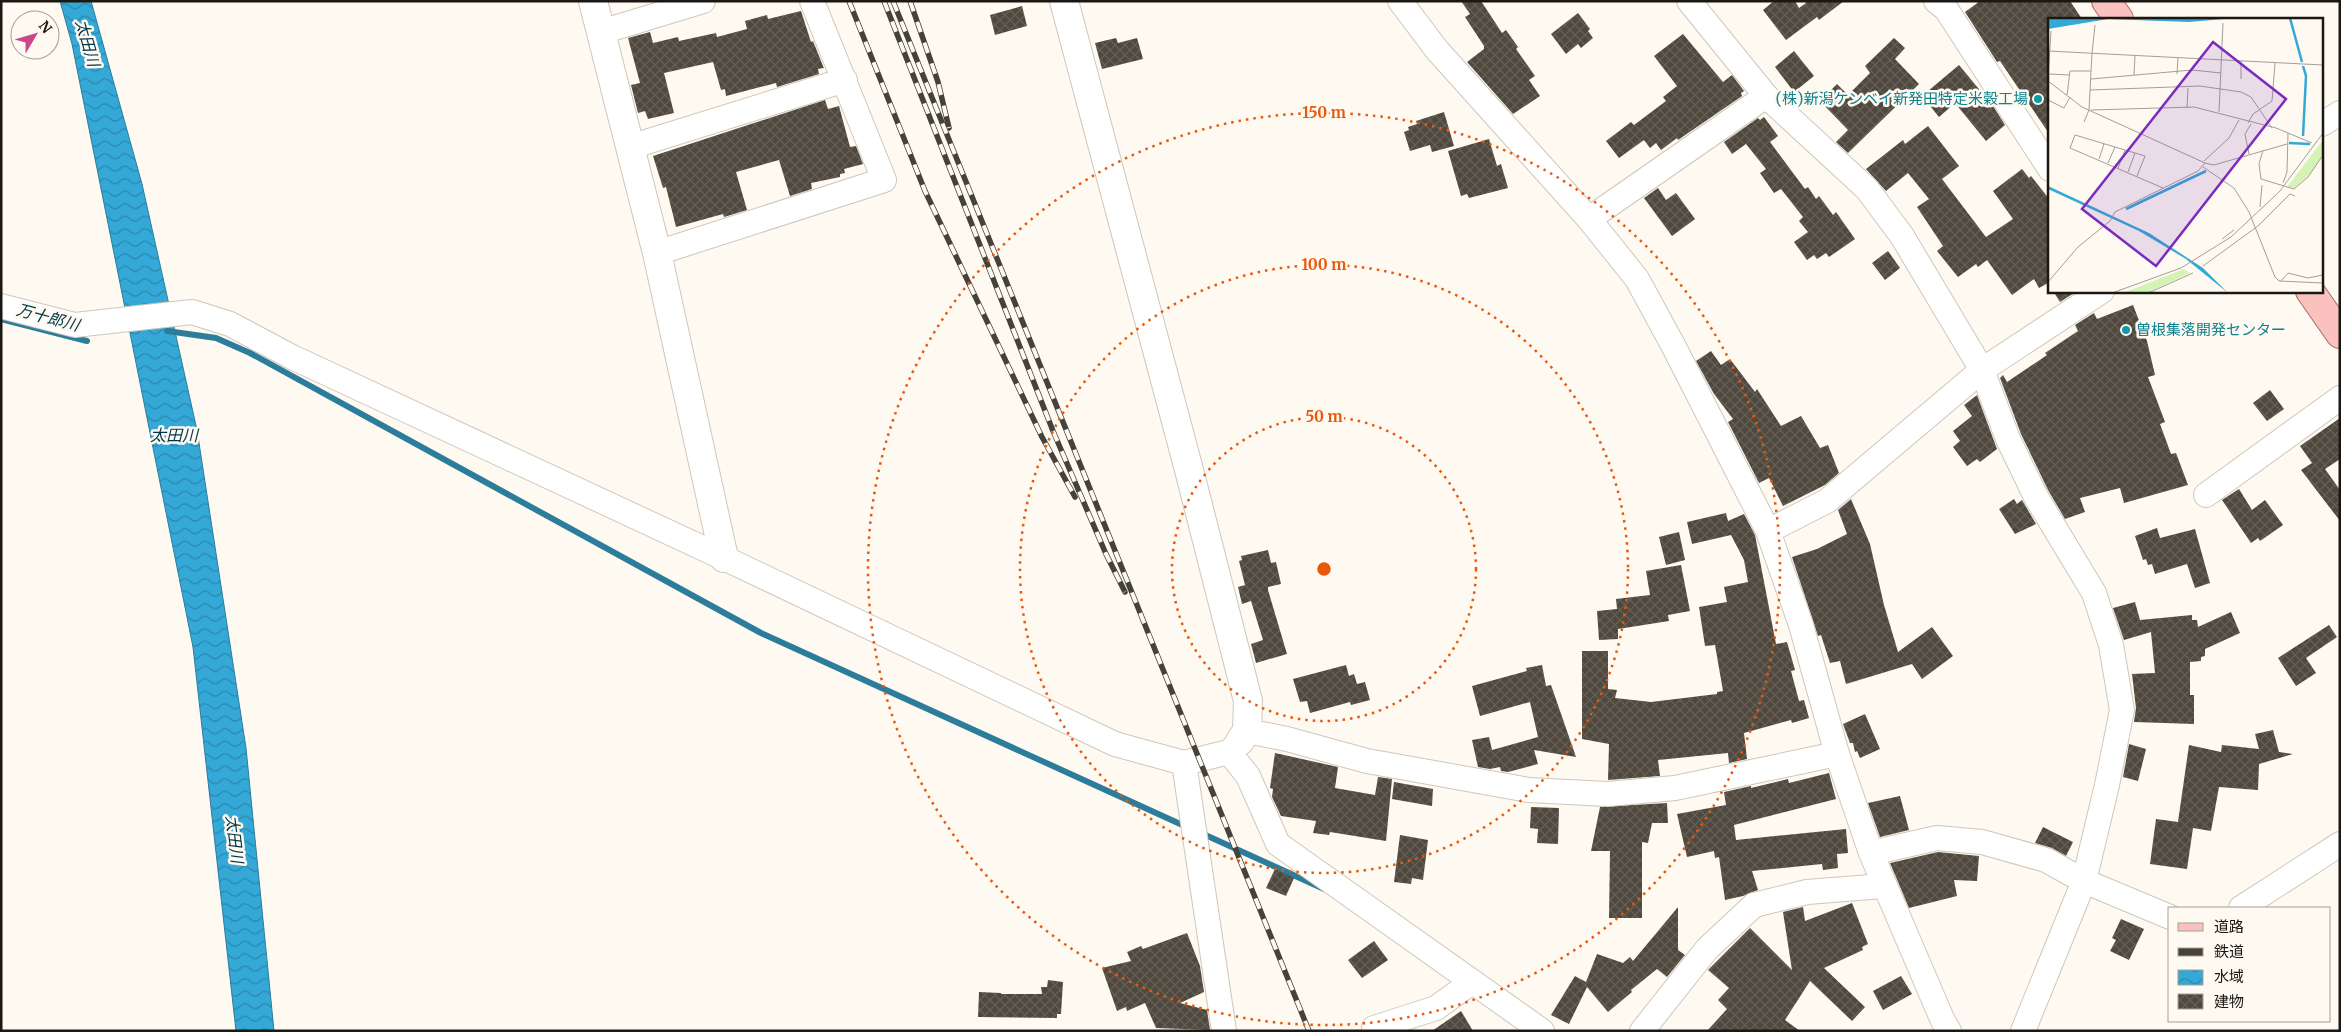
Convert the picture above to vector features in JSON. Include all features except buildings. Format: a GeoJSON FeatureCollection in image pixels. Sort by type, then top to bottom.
{"type":"FeatureCollection","features":[{"type":"Feature","properties":{"kind":"main road"},"geometry":{"type":"LineString","coordinates":[[2106,1],[2118,18]]}},
{"type":"Feature","properties":{"kind":"main road"},"geometry":{"type":"LineString","coordinates":[[2311,292],[2340,334]]}},
{"type":"Feature","properties":{"kind":"street"},"geometry":{"type":"LineString","coordinates":[[593,1],[657,254],[724,558]]}},
{"type":"Feature","properties":{"kind":"street"},"geometry":{"type":"LineString","coordinates":[[601,32],[703,1]]}},
{"type":"Feature","properties":{"kind":"street"},"geometry":{"type":"LineString","coordinates":[[657,254],[884,180],[812,1]]}},
{"type":"Feature","properties":{"kind":"street"},"geometry":{"type":"LineString","coordinates":[[1064,1],[1189,470],[1248,701],[1239,741],[1248,776],[1278,844],[1542,1031]]}},
{"type":"Feature","properties":{"kind":"street"},"geometry":{"type":"LineString","coordinates":[[1400,1],[1437,50],[1588,219],[1637,279],[1674,347],[1768,531],[1800,625],[1837,754],[1871,853],[1883,886],[1949,1031]]}},
{"type":"Feature","properties":{"kind":"street"},"geometry":{"type":"LineString","coordinates":[[1689,1],[1766,96],[1867,188],[1902,236],[1982,370],[2008,439],[2036,497],[2094,593],[2111,645],[2122,710],[2084,881],[2023,1031]]}},
{"type":"Feature","properties":{"kind":"street"},"geometry":{"type":"LineString","coordinates":[[1936,1],[1946,9],[2048,166]]}},
{"type":"Feature","properties":{"kind":"street"},"geometry":{"type":"LineString","coordinates":[[630,147],[845,80]]}},
{"type":"Feature","properties":{"kind":"street"},"geometry":{"type":"LineString","coordinates":[[1588,219],[1766,96]]}},
{"type":"Feature","properties":{"kind":"street"},"geometry":{"type":"LineString","coordinates":[[2324,123],[2340,113]]}},
{"type":"Feature","properties":{"kind":"street"},"geometry":{"type":"LineString","coordinates":[[1768,531],[1827,501],[1982,370],[2100,292]]}},
{"type":"Feature","properties":{"kind":"street"},"geometry":{"type":"LineString","coordinates":[[1,306],[75,325],[192,312],[230,324],[292,357],[724,558],[1115,744],[1184,763],[1239,741],[1287,738],[1367,761],[1529,790],[1608,794],[1675,788],[1837,754]]}},
{"type":"Feature","properties":{"kind":"street"},"geometry":{"type":"LineString","coordinates":[[2206,495],[2340,398]]}},
{"type":"Feature","properties":{"kind":"street"},"geometry":{"type":"LineString","coordinates":[[1184,763],[1224,1031]]}},
{"type":"Feature","properties":{"kind":"street"},"geometry":{"type":"LineString","coordinates":[[1871,853],[1936,838],[1982,842],[2046,860],[2084,881],[2168,916]]}},
{"type":"Feature","properties":{"kind":"street"},"geometry":{"type":"LineString","coordinates":[[2243,907],[2340,844]]}},
{"type":"Feature","properties":{"kind":"street"},"geometry":{"type":"LineString","coordinates":[[1642,1031],[1706,949],[1754,905],[1807,892],[1883,886]]}},
{"type":"Feature","properties":{"kind":"street"},"geometry":{"type":"LineString","coordinates":[[1374,1028],[1436,1008],[1472,982]]}},
{"type":"Feature","properties":{"kind":"water","name":"太田川"},"geometry":{"type":"Polygon","coordinates":[[[60,1],[91,1],[142,184],[197,430],[246,748],[274,1031],[236,1031],[193,647],[72,44],[60,1]]]}},
{"type":"Feature","properties":{"kind":"waterway","name":"万十郎川"},"geometry":{"type":"LineString","coordinates":[[1,319],[87,341]]}},
{"type":"Feature","properties":{"kind":"waterway"},"geometry":{"type":"LineString","coordinates":[[167,331],[216,338],[250,353],[761,633],[1189,828]]}},
{"type":"Feature","properties":{"kind":"waterway"},"geometry":{"type":"LineString","coordinates":[[1201,833],[1324,889]]}},
{"type":"Feature","properties":{"kind":"railway"},"geometry":{"type":"LineString","coordinates":[[849,1],[925,191],[1042,437],[1075,497]]}},
{"type":"Feature","properties":{"kind":"railway"},"geometry":{"type":"LineString","coordinates":[[884,1],[1053,431],[1106,554],[1125,592]]}},
{"type":"Feature","properties":{"kind":"railway"},"geometry":{"type":"LineString","coordinates":[[893,1],[1309,1031]]}},
{"type":"Feature","properties":{"kind":"railway"},"geometry":{"type":"LineString","coordinates":[[910,1],[938,82],[949,128]]}},
{"type":"Feature","properties":{"kind":"place","name":"(株)新潟ケンベイ新発田特定米穀工場"},"geometry":{"type":"Point","coordinates":[2038,99]}},
{"type":"Feature","properties":{"kind":"place","name":"曽根集落開発センター"},"geometry":{"type":"Point","coordinates":[2126,330]}}]}
